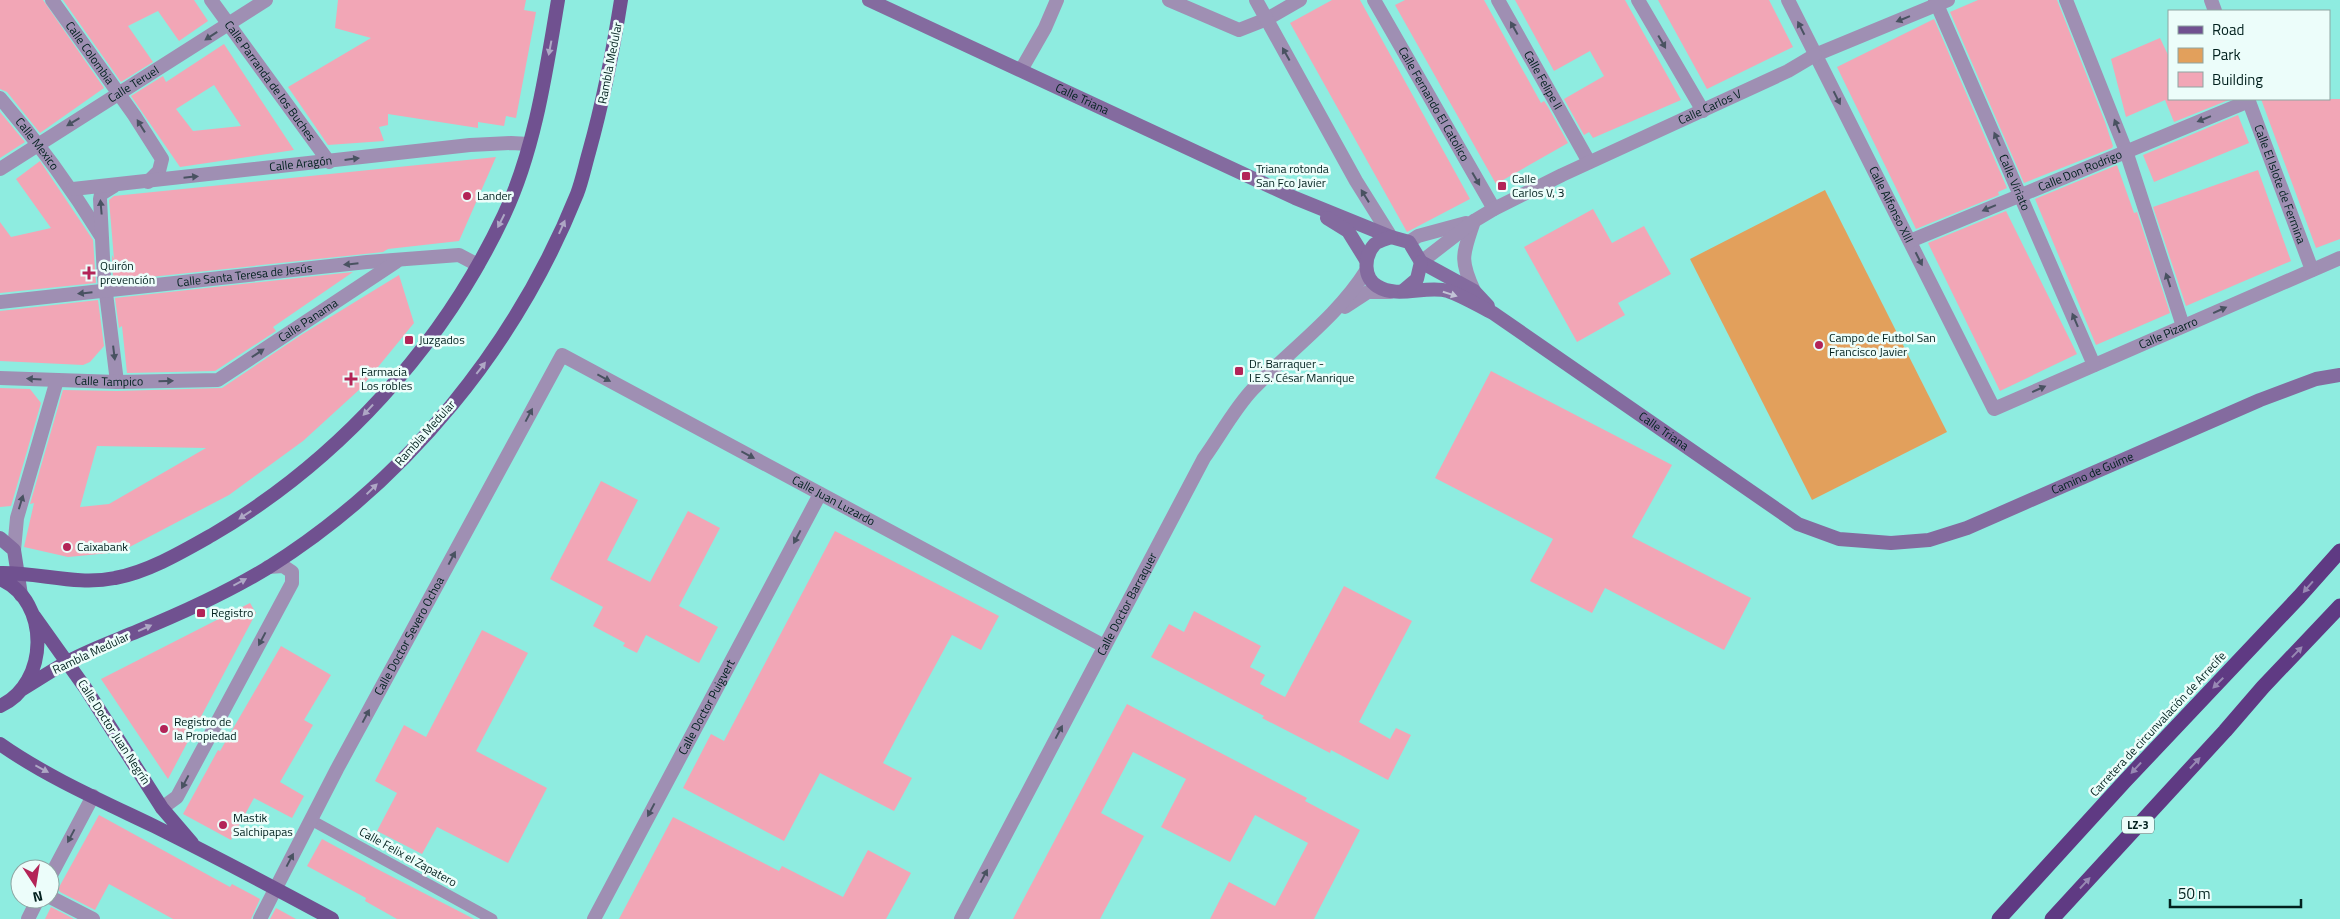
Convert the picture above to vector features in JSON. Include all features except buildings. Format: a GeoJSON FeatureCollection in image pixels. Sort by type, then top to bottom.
{"type":"FeatureCollection","features":[{"type":"Feature","properties":{"kind":"highway","name":"Carretera de circunvalación de Arrecife"},"geometry":{"type":"LineString","coordinates":[[1999,919],[2340,551]]}},
{"type":"Feature","properties":{"kind":"highway","name":"LZ-3"},"geometry":{"type":"LineString","coordinates":[[2052,919],[2225,732],[2263,687],[2340,606]]}},
{"type":"Feature","properties":{"kind":"highway"},"geometry":{"type":"LineString","coordinates":[[1992,919],[2021,894]]}},
{"type":"Feature","properties":{"kind":"main road"},"geometry":{"type":"LineString","coordinates":[[0,572],[35,574],[72,581],[94,581],[116,578],[156,564],[199,543],[244,516],[282,489],[319,457],[386,392],[423,348],[462,293],[505,213],[529,144],[558,0]]}},
{"type":"Feature","properties":{"kind":"main road","name":"Rambla Medular"},"geometry":{"type":"LineString","coordinates":[[0,706],[21,690],[68,661],[197,605],[268,567],[314,535],[368,493],[430,430],[484,364],[511,324],[554,244],[577,192],[598,120],[621,0]]}},
{"type":"Feature","properties":{"kind":"main road","name":"Calle Triana"},"geometry":{"type":"LineString","coordinates":[[870,0],[1295,198],[1391,237]]}},
{"type":"Feature","properties":{"kind":"main road","name":"Calle Triana"},"geometry":{"type":"LineString","coordinates":[[1295,198],[1348,231],[1366,265]]}},
{"type":"Feature","properties":{"kind":"main road"},"geometry":{"type":"LineString","coordinates":[[1391,237],[1409,242],[1421,262],[1474,291],[1493,312],[1447,291],[1397,291],[1375,285],[1366,265],[1374,244],[1391,237]]}},
{"type":"Feature","properties":{"kind":"main road"},"geometry":{"type":"LineString","coordinates":[[1397,291],[1417,279],[1421,262]]}},
{"type":"Feature","properties":{"kind":"main road","name":"Calle Triana"},"geometry":{"type":"LineString","coordinates":[[1493,312],[1798,524],[1839,539]]}},
{"type":"Feature","properties":{"kind":"main road","name":"Camino de Guime"},"geometry":{"type":"LineString","coordinates":[[1839,539],[1891,543],[1929,540],[1967,528],[2260,400],[2316,379],[2340,375]]}},
{"type":"Feature","properties":{"kind":"main road"},"geometry":{"type":"LineString","coordinates":[[0,538],[14,550],[35,574]]}},
{"type":"Feature","properties":{"kind":"main road"},"geometry":{"type":"LineString","coordinates":[[14,550],[21,595]]}},
{"type":"Feature","properties":{"kind":"main road"},"geometry":{"type":"LineString","coordinates":[[0,579],[21,595]]}},
{"type":"Feature","properties":{"kind":"main road","name":"Calle Doctor Juan Negrín"},"geometry":{"type":"LineString","coordinates":[[21,595],[34,616],[68,661],[162,808],[196,847]]}},
{"type":"Feature","properties":{"kind":"main road"},"geometry":{"type":"LineString","coordinates":[[21,690],[34,667],[39,641],[34,616]]}},
{"type":"Feature","properties":{"kind":"main road","name":"Calle Doctor Juan Negrín"},"geometry":{"type":"LineString","coordinates":[[0,744],[14,754],[93,796],[196,847],[332,919]]}},
{"type":"Feature","properties":{"kind":"street","name":"Calle Colombia"},"geometry":{"type":"LineString","coordinates":[[52,0],[134,115],[162,159],[159,171],[148,182]]}},
{"type":"Feature","properties":{"kind":"street","name":"Calle Parranda de los Buches"},"geometry":{"type":"LineString","coordinates":[[211,0],[329,162]]}},
{"type":"Feature","properties":{"kind":"street","name":"Calle Teruel"},"geometry":{"type":"LineString","coordinates":[[0,169],[266,0]]}},
{"type":"Feature","properties":{"kind":"street"},"geometry":{"type":"LineString","coordinates":[[1021,70],[1045,28],[1057,0]]}},
{"type":"Feature","properties":{"kind":"street"},"geometry":{"type":"LineString","coordinates":[[1169,0],[1239,30],[1267,19],[1300,0]]}},
{"type":"Feature","properties":{"kind":"street"},"geometry":{"type":"LineString","coordinates":[[1256,0],[1356,181],[1391,237]]}},
{"type":"Feature","properties":{"kind":"street","name":"Calle Fernando El Catolico"},"geometry":{"type":"LineString","coordinates":[[1374,0],[1494,210]]}},
{"type":"Feature","properties":{"kind":"street","name":"Calle Felipe II"},"geometry":{"type":"LineString","coordinates":[[1498,0],[1589,162]]}},
{"type":"Feature","properties":{"kind":"street"},"geometry":{"type":"LineString","coordinates":[[1638,0],[1703,111]]}},
{"type":"Feature","properties":{"kind":"street","name":"Calle Alfonso XIII"},"geometry":{"type":"LineString","coordinates":[[1788,0],[1994,408]]}},
{"type":"Feature","properties":{"kind":"street"},"geometry":{"type":"LineString","coordinates":[[2066,0],[2126,150],[2183,326]]}},
{"type":"Feature","properties":{"kind":"street","name":"Calle Carlos V"},"geometry":{"type":"LineString","coordinates":[[1409,242],[1418,236],[1474,220],[1589,162],[1788,71],[1815,55],[1940,2]]}},
{"type":"Feature","properties":{"kind":"street","name":"Calle Viriato"},"geometry":{"type":"LineString","coordinates":[[1940,2],[2094,365]]}},
{"type":"Feature","properties":{"kind":"street","name":"Calle Mexico"},"geometry":{"type":"LineString","coordinates":[[0,98],[39,143],[72,189],[101,237]]}},
{"type":"Feature","properties":{"kind":"street","name":"Calle Don Rodrigo"},"geometry":{"type":"LineString","coordinates":[[1910,241],[2249,100]]}},
{"type":"Feature","properties":{"kind":"street","name":"Calle El Islote de Fermina"},"geometry":{"type":"LineString","coordinates":[[2249,100],[2312,270]]}},
{"type":"Feature","properties":{"kind":"street","name":"Calle Aragón"},"geometry":{"type":"LineString","coordinates":[[72,189],[470,145],[529,144]]}},
{"type":"Feature","properties":{"kind":"street"},"geometry":{"type":"LineString","coordinates":[[115,185],[101,194],[101,237],[117,382]]}},
{"type":"Feature","properties":{"kind":"street"},"geometry":{"type":"LineString","coordinates":[[1474,220],[1464,254],[1464,267],[1474,291]]}},
{"type":"Feature","properties":{"kind":"street","name":"Calle Carlos V"},"geometry":{"type":"LineString","coordinates":[[1421,262],[1474,220]]}},
{"type":"Feature","properties":{"kind":"street","name":"Calle Santa Teresa de Jesús"},"geometry":{"type":"LineString","coordinates":[[0,302],[460,255],[478,266]]}},
{"type":"Feature","properties":{"kind":"street","name":"Calle Pizarro"},"geometry":{"type":"LineString","coordinates":[[1994,408],[2340,258]]}},
{"type":"Feature","properties":{"kind":"street","name":"Calle Panama"},"geometry":{"type":"LineString","coordinates":[[218,380],[399,260]]}},
{"type":"Feature","properties":{"kind":"street","name":"Calle Doctor Barraquer"},"geometry":{"type":"LineString","coordinates":[[961,919],[1204,458],[1252,391],[1356,288],[1366,265]]}},
{"type":"Feature","properties":{"kind":"street","name":"Calle Doctor Barraquer"},"geometry":{"type":"LineString","coordinates":[[1329,316],[1368,292],[1397,291]]}},
{"type":"Feature","properties":{"kind":"street","name":"Calle Juan Luzardo"},"geometry":{"type":"LineString","coordinates":[[562,355],[1104,646]]}},
{"type":"Feature","properties":{"kind":"street","name":"Calle Doctor Severo Ochoa"},"geometry":{"type":"LineString","coordinates":[[260,919],[311,820],[562,355]]}},
{"type":"Feature","properties":{"kind":"street","name":"Calle Tampico"},"geometry":{"type":"LineString","coordinates":[[0,378],[117,382],[218,380]]}},
{"type":"Feature","properties":{"kind":"street"},"geometry":{"type":"LineString","coordinates":[[14,550],[17,518],[57,380]]}},
{"type":"Feature","properties":{"kind":"street","name":"Calle Doctor Puigvert"},"geometry":{"type":"LineString","coordinates":[[594,919],[820,494]]}},
{"type":"Feature","properties":{"kind":"street"},"geometry":{"type":"LineString","coordinates":[[162,808],[177,797],[292,583],[292,572],[283,566],[268,567]]}},
{"type":"Feature","properties":{"kind":"street"},"geometry":{"type":"LineString","coordinates":[[60,859],[93,796]]}},
{"type":"Feature","properties":{"kind":"street","name":"Calle Felix el Zapatero"},"geometry":{"type":"LineString","coordinates":[[311,820],[492,919]]}},
{"type":"Feature","properties":{"kind":"street"},"geometry":{"type":"LineString","coordinates":[[60,902],[93,919]]}},
{"type":"Feature","properties":{"kind":"green space","name":"Campo de Futbol San Francisco Javier"},"geometry":{"type":"Polygon","coordinates":[[[1825,190],[1947,432],[1812,500],[1690,259],[1825,190]]]}},
{"type":"Feature","properties":{"kind":"place","name":"Triana rotonda San Fco Javier"},"geometry":{"type":"Point","coordinates":[1246,176]}},
{"type":"Feature","properties":{"kind":"place","name":"Calle Carlos V, 3"},"geometry":{"type":"Point","coordinates":[1502,186]}},
{"type":"Feature","properties":{"kind":"place","name":"Lander"},"geometry":{"type":"Point","coordinates":[467,196]}},
{"type":"Feature","properties":{"kind":"place","name":"Quirón prevención"},"geometry":{"type":"Point","coordinates":[89,273]}},
{"type":"Feature","properties":{"kind":"place","name":"Juzgados"},"geometry":{"type":"Point","coordinates":[409,340]}},
{"type":"Feature","properties":{"kind":"place","name":"Campo de Futbol San Francisco Javier"},"geometry":{"type":"Point","coordinates":[1819,345]}},
{"type":"Feature","properties":{"kind":"place","name":"Dr. Barraquer - I.E.S. César Manrique"},"geometry":{"type":"Point","coordinates":[1239,371]}},
{"type":"Feature","properties":{"kind":"place","name":"Farmacia Los robles"},"geometry":{"type":"Point","coordinates":[351,379]}},
{"type":"Feature","properties":{"kind":"place","name":"Caixabank"},"geometry":{"type":"Point","coordinates":[67,547]}},
{"type":"Feature","properties":{"kind":"place","name":"Registro"},"geometry":{"type":"Point","coordinates":[201,613]}},
{"type":"Feature","properties":{"kind":"place","name":"Registro de la Propiedad"},"geometry":{"type":"Point","coordinates":[164,729]}},
{"type":"Feature","properties":{"kind":"place","name":"Mastik Salchipapas"},"geometry":{"type":"Point","coordinates":[223,825]}}]}
